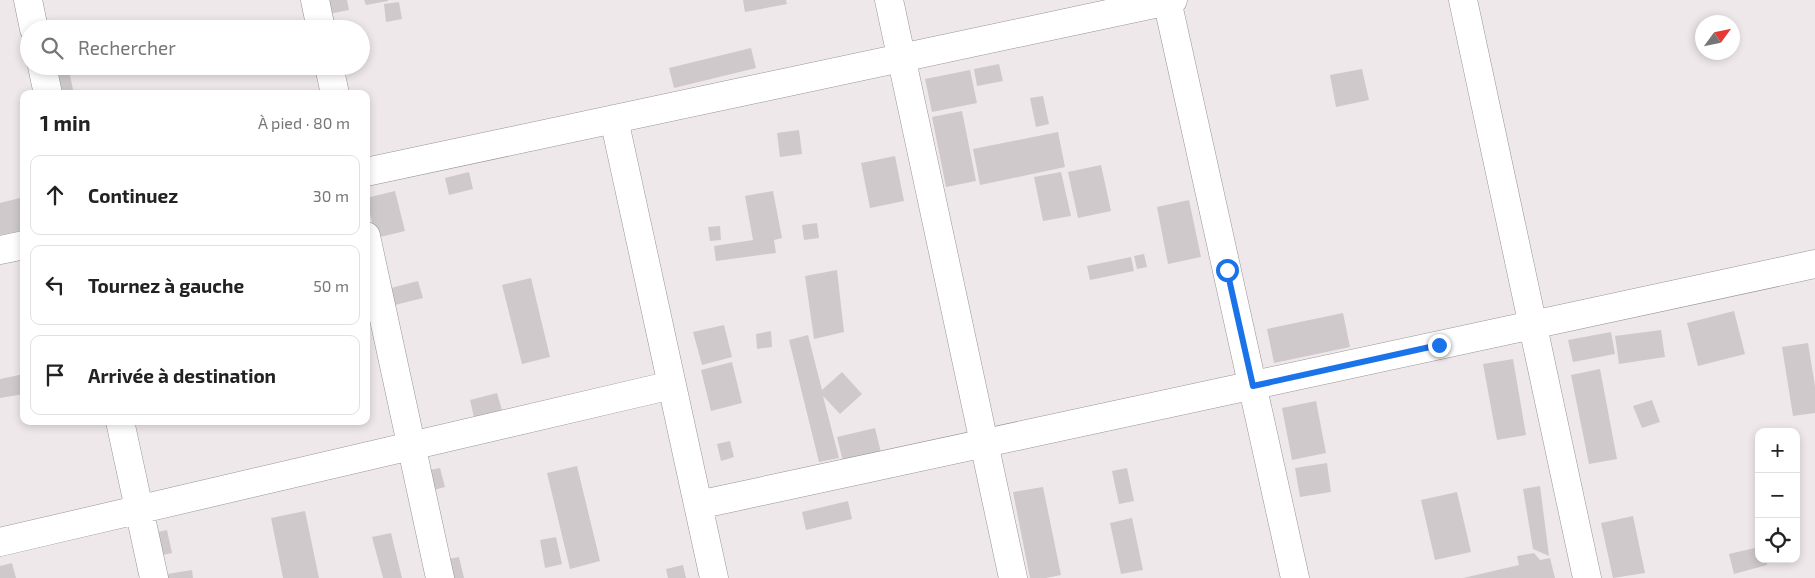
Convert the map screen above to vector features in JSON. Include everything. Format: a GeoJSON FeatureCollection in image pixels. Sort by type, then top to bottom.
{"type":"FeatureCollection","features":[{"type":"Feature","properties":{"kind":"street"},"geometry":{"type":"LineString","coordinates":[[28,0],[32,20]]}},
{"type":"Feature","properties":{"kind":"street"},"geometry":{"type":"LineString","coordinates":[[315,0],[319,20]]}},
{"type":"Feature","properties":{"kind":"street"},"geometry":{"type":"LineString","coordinates":[[889,0],[1013,578]]}},
{"type":"Feature","properties":{"kind":"street"},"geometry":{"type":"LineString","coordinates":[[370,171],[1169,0],[1295,578]]}},
{"type":"Feature","properties":{"kind":"street"},"geometry":{"type":"LineString","coordinates":[[1463,0],[1587,578]]}},
{"type":"Feature","properties":{"kind":"street"},"geometry":{"type":"LineString","coordinates":[[44,75],[47,90]]}},
{"type":"Feature","properties":{"kind":"street"},"geometry":{"type":"LineString","coordinates":[[331,75],[334,90]]}},
{"type":"Feature","properties":{"kind":"street"},"geometry":{"type":"LineString","coordinates":[[614,119],[714,578]]}},
{"type":"Feature","properties":{"kind":"street"},"geometry":{"type":"LineString","coordinates":[[0,250],[20,246]]}},
{"type":"Feature","properties":{"kind":"street"},"geometry":{"type":"LineString","coordinates":[[370,254],[440,578]]}},
{"type":"Feature","properties":{"kind":"street"},"geometry":{"type":"LineString","coordinates":[[698,505],[1815,264]]}},
{"type":"Feature","properties":{"kind":"street"},"geometry":{"type":"LineString","coordinates":[[0,542],[672,385]]}},
{"type":"Feature","properties":{"kind":"street"},"geometry":{"type":"LineString","coordinates":[[121,425],[154,578]]}},
{"type":"Feature","properties":{"kind":"building"},"geometry":{"type":"Polygon","coordinates":[[[326,0],[347,0],[349,10],[329,14],[326,0]]]}},
{"type":"Feature","properties":{"kind":"building"},"geometry":{"type":"Polygon","coordinates":[[[364,0],[388,0],[388,1],[366,5],[364,0]]]}},
{"type":"Feature","properties":{"kind":"building"},"geometry":{"type":"Polygon","coordinates":[[[743,0],[786,0],[787,4],[745,12],[743,0]]]}},
{"type":"Feature","properties":{"kind":"building"},"geometry":{"type":"Polygon","coordinates":[[[399,2],[402,19],[386,22],[384,4],[399,2]]]}},
{"type":"Feature","properties":{"kind":"building"},"geometry":{"type":"Polygon","coordinates":[[[751,48],[756,68],[674,88],[669,68],[751,48]]]}},
{"type":"Feature","properties":{"kind":"building"},"geometry":{"type":"Polygon","coordinates":[[[999,64],[1003,81],[977,86],[974,69],[999,64]]]}},
{"type":"Feature","properties":{"kind":"building"},"geometry":{"type":"Polygon","coordinates":[[[1362,69],[1369,100],[1336,107],[1330,75],[1362,69]]]}},
{"type":"Feature","properties":{"kind":"building"},"geometry":{"type":"Polygon","coordinates":[[[970,70],[977,103],[932,112],[925,79],[970,70]]]}},
{"type":"Feature","properties":{"kind":"building"},"geometry":{"type":"Polygon","coordinates":[[[52,75],[70,75],[73,90],[56,90],[52,75]]]}},
{"type":"Feature","properties":{"kind":"building"},"geometry":{"type":"Polygon","coordinates":[[[1043,96],[1049,124],[1036,127],[1030,98],[1043,96]]]}},
{"type":"Feature","properties":{"kind":"building"},"geometry":{"type":"Polygon","coordinates":[[[962,111],[976,181],[946,187],[932,117],[962,111]]]}},
{"type":"Feature","properties":{"kind":"building"},"geometry":{"type":"Polygon","coordinates":[[[799,130],[802,154],[780,157],[777,133],[799,130]]]}},
{"type":"Feature","properties":{"kind":"building"},"geometry":{"type":"Polygon","coordinates":[[[1058,132],[1065,167],[980,185],[973,149],[1058,132]]]}},
{"type":"Feature","properties":{"kind":"building"},"geometry":{"type":"Polygon","coordinates":[[[895,156],[904,201],[870,208],[861,163],[895,156]]]}},
{"type":"Feature","properties":{"kind":"building"},"geometry":{"type":"Polygon","coordinates":[[[1101,165],[1111,211],[1078,218],[1068,172],[1101,165]]]}},
{"type":"Feature","properties":{"kind":"building"},"geometry":{"type":"Polygon","coordinates":[[[469,172],[473,189],[449,195],[445,178],[469,172]]]}},
{"type":"Feature","properties":{"kind":"building"},"geometry":{"type":"Polygon","coordinates":[[[1061,172],[1071,216],[1043,221],[1034,177],[1061,172]]]}},
{"type":"Feature","properties":{"kind":"building"},"geometry":{"type":"Polygon","coordinates":[[[395,191],[405,231],[376,238],[370,214],[370,197],[395,191]]]}},
{"type":"Feature","properties":{"kind":"building"},"geometry":{"type":"Polygon","coordinates":[[[773,191],[782,238],[774,240],[776,253],[716,261],[714,246],[753,240],[745,196],[773,191]]]}},
{"type":"Feature","properties":{"kind":"building"},"geometry":{"type":"Polygon","coordinates":[[[20,198],[20,231],[0,235],[0,203],[20,198]]]}},
{"type":"Feature","properties":{"kind":"building"},"geometry":{"type":"Polygon","coordinates":[[[1189,200],[1201,257],[1168,264],[1157,207],[1189,200]]]}},
{"type":"Feature","properties":{"kind":"building"},"geometry":{"type":"Polygon","coordinates":[[[817,223],[819,238],[804,240],[802,225],[817,223]]]}},
{"type":"Feature","properties":{"kind":"building"},"geometry":{"type":"Polygon","coordinates":[[[720,226],[721,240],[710,241],[708,227],[720,226]]]}},
{"type":"Feature","properties":{"kind":"building"},"geometry":{"type":"Polygon","coordinates":[[[1144,254],[1147,267],[1137,269],[1134,256],[1144,254]]]}},
{"type":"Feature","properties":{"kind":"building"},"geometry":{"type":"Polygon","coordinates":[[[1131,257],[1134,271],[1090,280],[1087,266],[1131,257]]]}},
{"type":"Feature","properties":{"kind":"building"},"geometry":{"type":"Polygon","coordinates":[[[837,270],[844,332],[814,339],[805,276],[837,270]]]}},
{"type":"Feature","properties":{"kind":"building"},"geometry":{"type":"Polygon","coordinates":[[[531,278],[550,357],[522,364],[502,285],[531,278]]]}},
{"type":"Feature","properties":{"kind":"building"},"geometry":{"type":"Polygon","coordinates":[[[418,281],[423,298],[395,305],[391,288],[418,281]]]}},
{"type":"Feature","properties":{"kind":"building"},"geometry":{"type":"Polygon","coordinates":[[[1734,311],[1745,354],[1698,366],[1687,323],[1734,311]]]}},
{"type":"Feature","properties":{"kind":"building"},"geometry":{"type":"Polygon","coordinates":[[[1343,313],[1350,347],[1274,363],[1267,329],[1343,313]]]}},
{"type":"Feature","properties":{"kind":"building"},"geometry":{"type":"Polygon","coordinates":[[[724,325],[732,357],[702,365],[693,332],[724,325]]]}},
{"type":"Feature","properties":{"kind":"building"},"geometry":{"type":"Polygon","coordinates":[[[1661,330],[1665,357],[1619,364],[1615,336],[1661,330]]]}},
{"type":"Feature","properties":{"kind":"building"},"geometry":{"type":"Polygon","coordinates":[[[771,331],[772,347],[757,349],[756,334],[771,331]]]}},
{"type":"Feature","properties":{"kind":"building"},"geometry":{"type":"Polygon","coordinates":[[[1611,332],[1615,354],[1573,362],[1568,340],[1611,332]]]}},
{"type":"Feature","properties":{"kind":"building"},"geometry":{"type":"Polygon","coordinates":[[[808,335],[822,390],[842,372],[862,394],[840,414],[823,396],[839,458],[819,462],[789,340],[808,335]]]}},
{"type":"Feature","properties":{"kind":"building"},"geometry":{"type":"Polygon","coordinates":[[[1808,343],[1815,386],[1815,413],[1793,416],[1782,347],[1808,343]]]}},
{"type":"Feature","properties":{"kind":"building"},"geometry":{"type":"Polygon","coordinates":[[[1513,359],[1526,435],[1497,440],[1483,364],[1513,359]]]}},
{"type":"Feature","properties":{"kind":"building"},"geometry":{"type":"Polygon","coordinates":[[[732,362],[742,403],[711,411],[701,370],[732,362]]]}},
{"type":"Feature","properties":{"kind":"building"},"geometry":{"type":"Polygon","coordinates":[[[1600,369],[1617,459],[1589,464],[1571,375],[1600,369]]]}},
{"type":"Feature","properties":{"kind":"building"},"geometry":{"type":"Polygon","coordinates":[[[20,375],[20,395],[0,398],[0,379],[20,375]]]}},
{"type":"Feature","properties":{"kind":"building"},"geometry":{"type":"Polygon","coordinates":[[[497,393],[502,410],[474,417],[470,400],[497,393]]]}},
{"type":"Feature","properties":{"kind":"building"},"geometry":{"type":"Polygon","coordinates":[[[1652,400],[1660,422],[1642,428],[1633,406],[1652,400]]]}},
{"type":"Feature","properties":{"kind":"building"},"geometry":{"type":"Polygon","coordinates":[[[1316,401],[1326,453],[1292,460],[1282,408],[1316,401]]]}},
{"type":"Feature","properties":{"kind":"building"},"geometry":{"type":"Polygon","coordinates":[[[875,428],[884,465],[846,474],[837,437],[875,428]]]}},
{"type":"Feature","properties":{"kind":"building"},"geometry":{"type":"Polygon","coordinates":[[[730,441],[734,457],[721,461],[717,444],[730,441]]]}},
{"type":"Feature","properties":{"kind":"building"},"geometry":{"type":"Polygon","coordinates":[[[1327,463],[1331,492],[1300,497],[1295,468],[1327,463]]]}},
{"type":"Feature","properties":{"kind":"building"},"geometry":{"type":"Polygon","coordinates":[[[577,466],[600,561],[570,569],[547,473],[577,466]]]}},
{"type":"Feature","properties":{"kind":"building"},"geometry":{"type":"Polygon","coordinates":[[[440,468],[445,487],[430,491],[425,471],[440,468]]]}},
{"type":"Feature","properties":{"kind":"building"},"geometry":{"type":"Polygon","coordinates":[[[1127,468],[1134,501],[1119,504],[1112,471],[1127,468]]]}},
{"type":"Feature","properties":{"kind":"building"},"geometry":{"type":"Polygon","coordinates":[[[1540,486],[1549,556],[1533,549],[1523,489],[1540,486]]]}},
{"type":"Feature","properties":{"kind":"building"},"geometry":{"type":"Polygon","coordinates":[[[1043,487],[1061,575],[1046,578],[1030,578],[1013,492],[1043,487]]]}},
{"type":"Feature","properties":{"kind":"building"},"geometry":{"type":"Polygon","coordinates":[[[1457,492],[1471,552],[1435,560],[1421,500],[1457,492]]]}},
{"type":"Feature","properties":{"kind":"building"},"geometry":{"type":"Polygon","coordinates":[[[848,501],[852,519],[806,530],[802,512],[848,501]]]}},
{"type":"Feature","properties":{"kind":"building"},"geometry":{"type":"Polygon","coordinates":[[[305,511],[319,578],[283,578],[271,518],[305,511]]]}},
{"type":"Feature","properties":{"kind":"building"},"geometry":{"type":"Polygon","coordinates":[[[1633,516],[1645,573],[1613,578],[1601,523],[1633,516]]]}},
{"type":"Feature","properties":{"kind":"building"},"geometry":{"type":"Polygon","coordinates":[[[1132,518],[1143,570],[1121,574],[1110,523],[1132,518]]]}},
{"type":"Feature","properties":{"kind":"building"},"geometry":{"type":"Polygon","coordinates":[[[167,530],[172,553],[158,556],[153,533],[167,530]]]}},
{"type":"Feature","properties":{"kind":"building"},"geometry":{"type":"Polygon","coordinates":[[[391,533],[402,578],[383,578],[372,537],[391,533]]]}},
{"type":"Feature","properties":{"kind":"building"},"geometry":{"type":"Polygon","coordinates":[[[556,537],[562,564],[545,568],[540,540],[556,537]]]}},
{"type":"Feature","properties":{"kind":"building"},"geometry":{"type":"Polygon","coordinates":[[[1755,548],[1755,563],[1767,563],[1767,565],[1734,574],[1729,554],[1755,548]]]}},
{"type":"Feature","properties":{"kind":"building"},"geometry":{"type":"Polygon","coordinates":[[[1534,553],[1540,560],[1550,558],[1555,578],[1463,578],[1519,565],[1517,556],[1534,553]]]}},
{"type":"Feature","properties":{"kind":"building"},"geometry":{"type":"Polygon","coordinates":[[[459,557],[464,578],[448,578],[444,560],[459,557]]]}},
{"type":"Feature","properties":{"kind":"building"},"geometry":{"type":"Polygon","coordinates":[[[12,563],[16,578],[0,578],[0,566],[12,563]]]}},
{"type":"Feature","properties":{"kind":"building"},"geometry":{"type":"Polygon","coordinates":[[[683,565],[686,578],[668,578],[666,569],[683,565]]]}},
{"type":"Feature","properties":{"kind":"building"},"geometry":{"type":"Polygon","coordinates":[[[192,570],[193,578],[162,578],[161,575],[192,570]]]}},
{"type":"Feature","properties":{"kind":"route"},"geometry":{"type":"LineString","coordinates":[[1227,270],[1253,386],[1439,345]]}}]}
